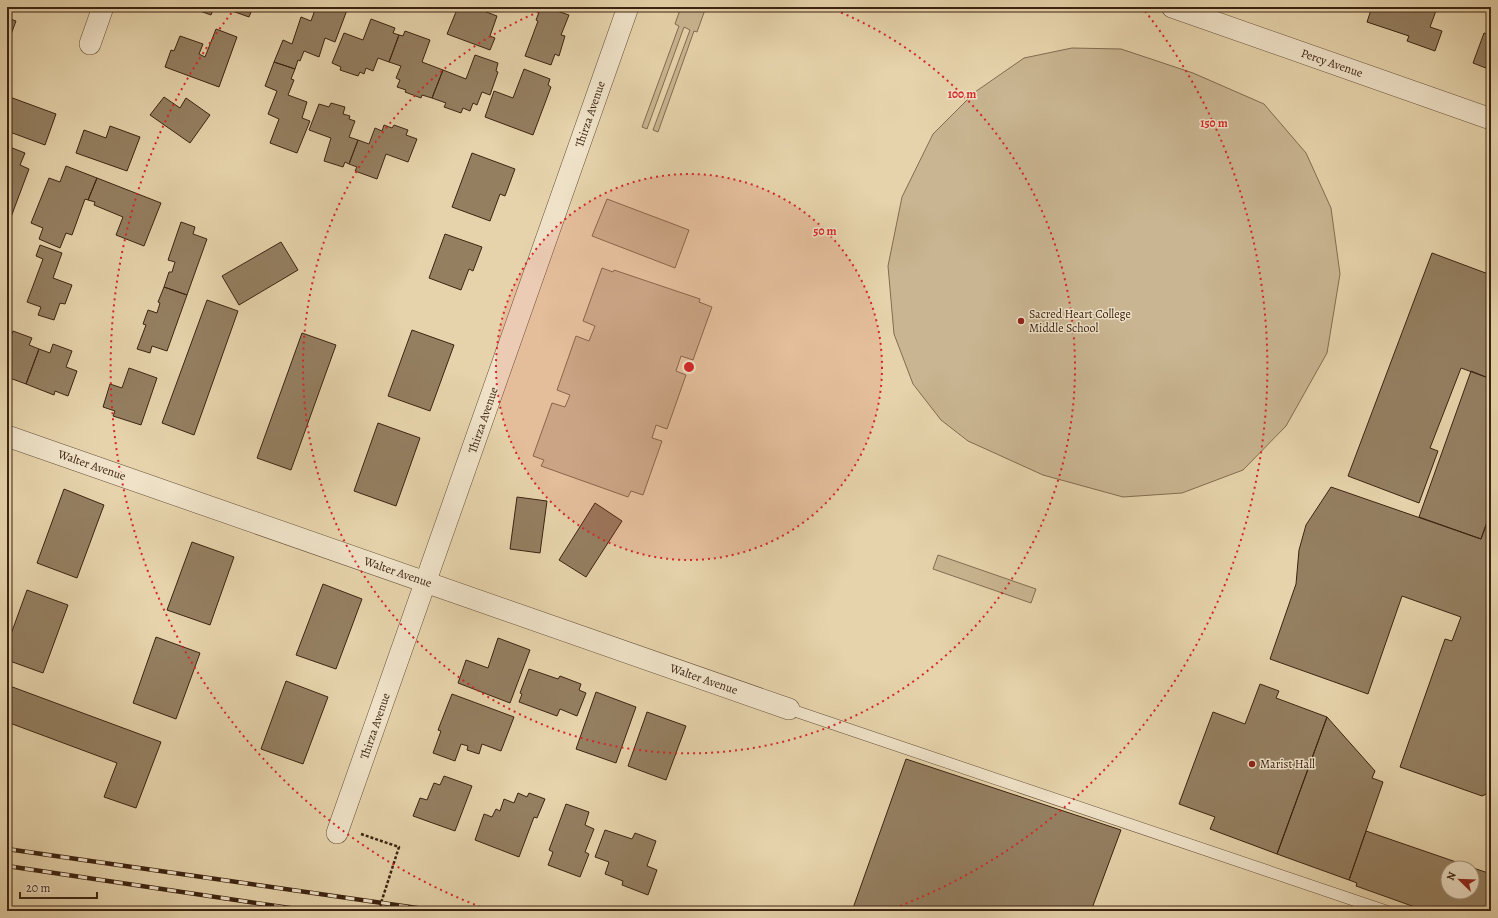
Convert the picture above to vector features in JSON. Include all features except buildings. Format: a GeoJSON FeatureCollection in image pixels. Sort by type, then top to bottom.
{"type":"FeatureCollection","features":[{"type":"Feature","properties":{"kind":"street"},"geometry":{"type":"LineString","coordinates":[[90,44],[103,7]]}},
{"type":"Feature","properties":{"kind":"street","name":"Thirza Avenue"},"geometry":{"type":"LineString","coordinates":[[338,830],[628,7]]}},
{"type":"Feature","properties":{"kind":"street","name":"Percy Avenue"},"geometry":{"type":"LineString","coordinates":[[1172,7],[1197,11],[1491,119]]}},
{"type":"Feature","properties":{"kind":"street","name":"Walter Avenue"},"geometry":{"type":"LineString","coordinates":[[7,436],[789,709]]}},
{"type":"Feature","properties":{"kind":"lane"},"geometry":{"type":"LineString","coordinates":[[789,709],[1386,911]]}},
{"type":"Feature","properties":{"kind":"path"},"geometry":{"type":"LineString","coordinates":[[338,830],[399,847],[381,903],[380,911]]}},
{"type":"Feature","properties":{"kind":"shaded area"},"geometry":{"type":"Polygon","coordinates":[[[681,7],[706,7],[697,32],[694,31],[658,132],[653,130],[690,30],[684,27],[647,129],[642,127],[679,26],[675,24],[681,7]]]}},
{"type":"Feature","properties":{"kind":"shaded area"},"geometry":{"type":"Polygon","coordinates":[[[1072,48],[1121,49],[1193,73],[1264,104],[1306,153],[1331,208],[1340,274],[1327,353],[1286,426],[1243,470],[1182,493],[1123,497],[1043,475],[968,441],[941,420],[913,384],[894,334],[888,266],[902,197],[933,134],[975,92],[1024,58],[1072,48]]]}},
{"type":"Feature","properties":{"kind":"shaded area"},"geometry":{"type":"Polygon","coordinates":[[[607,199],[689,230],[675,268],[592,236],[607,199]]]}},
{"type":"Feature","properties":{"kind":"shaded area"},"geometry":{"type":"Polygon","coordinates":[[[602,268],[613,272],[614,270],[700,299],[699,302],[712,307],[693,360],[681,356],[676,371],[686,375],[667,429],[656,425],[652,438],[662,441],[643,495],[631,491],[628,497],[541,466],[544,460],[533,456],[552,403],[565,407],[570,395],[557,390],[576,336],[589,341],[595,326],[583,321],[602,268]]]}},
{"type":"Feature","properties":{"kind":"shaded area"},"geometry":{"type":"Polygon","coordinates":[[[938,555],[1036,589],[1031,603],[933,569],[938,555]]]}},
{"type":"Feature","properties":{"kind":"railway"},"geometry":{"type":"LineString","coordinates":[[7,849],[438,911]]}},
{"type":"Feature","properties":{"kind":"railway"},"geometry":{"type":"LineString","coordinates":[[7,866],[310,911]]}},
{"type":"Feature","properties":{"kind":"place","name":"Sacred Heart College Middle School"},"geometry":{"type":"Point","coordinates":[1021,321]}},
{"type":"Feature","properties":{"kind":"place","name":"Marist Hall"},"geometry":{"type":"Point","coordinates":[1252,764]}}]}
